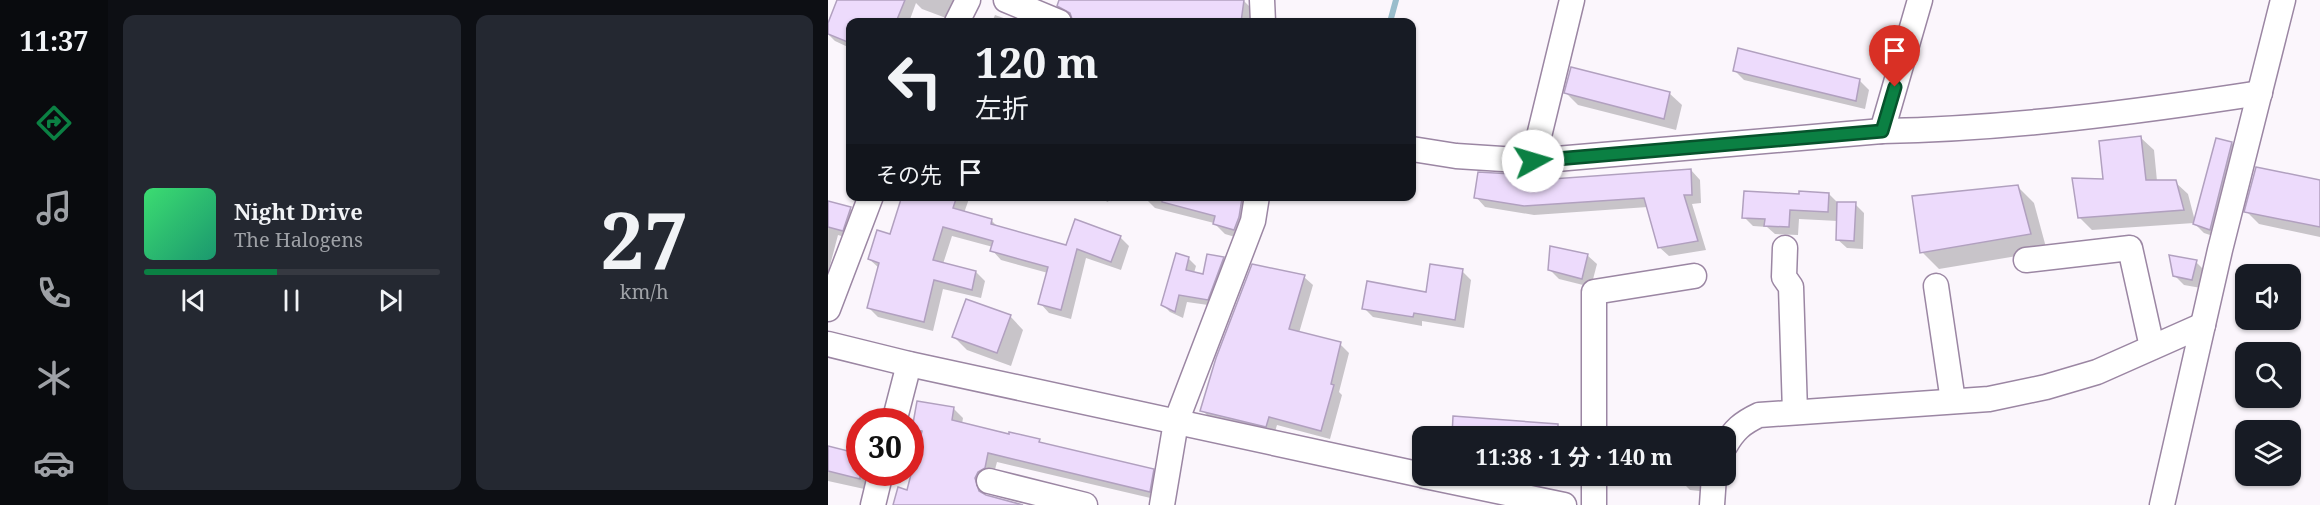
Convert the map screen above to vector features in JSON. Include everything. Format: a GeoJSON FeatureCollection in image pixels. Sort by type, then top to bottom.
{"type":"FeatureCollection","features":[{"type":"Feature","properties":{"kind":"street"},"geometry":{"type":"LineString","coordinates":[[959,18],[968,0]]}},
{"type":"Feature","properties":{"kind":"street"},"geometry":{"type":"LineString","coordinates":[[1006,0],[1049,18]]}},
{"type":"Feature","properties":{"kind":"street"},"geometry":{"type":"LineString","coordinates":[[1262,0],[1263,18]]}},
{"type":"Feature","properties":{"kind":"street"},"geometry":{"type":"LineString","coordinates":[[1533,161],[1572,0]]}},
{"type":"Feature","properties":{"kind":"street"},"geometry":{"type":"LineString","coordinates":[[1882,131],[1920,0]]}},
{"type":"Feature","properties":{"kind":"street"},"geometry":{"type":"LineString","coordinates":[[2162,505],[2203,325],[2283,0]]}},
{"type":"Feature","properties":{"kind":"street"},"geometry":{"type":"LineString","coordinates":[[1416,150],[1456,156],[1533,161],[1882,131],[1936,130],[2136,111],[2260,93]]}},
{"type":"Feature","properties":{"kind":"street"},"geometry":{"type":"LineString","coordinates":[[828,309],[869,201]]}},
{"type":"Feature","properties":{"kind":"street"},"geometry":{"type":"LineString","coordinates":[[1162,505],[1176,422],[1253,221],[1256,201]]}},
{"type":"Feature","properties":{"kind":"street"},"geometry":{"type":"LineString","coordinates":[[1785,248],[1784,277],[1791,286],[1795,412]]}},
{"type":"Feature","properties":{"kind":"street"},"geometry":{"type":"LineString","coordinates":[[2026,260],[2130,248],[2152,347]]}},
{"type":"Feature","properties":{"kind":"street"},"geometry":{"type":"LineString","coordinates":[[1594,426],[1594,292],[1694,276]]}},
{"type":"Feature","properties":{"kind":"street"},"geometry":{"type":"LineString","coordinates":[[1936,286],[1953,401]]}},
{"type":"Feature","properties":{"kind":"street"},"geometry":{"type":"LineString","coordinates":[[1736,429],[1742,423],[1759,416],[1989,399],[2046,387],[2097,372],[2203,325]]}},
{"type":"Feature","properties":{"kind":"street"},"geometry":{"type":"LineString","coordinates":[[828,344],[909,364],[1412,472]]}},
{"type":"Feature","properties":{"kind":"street"},"geometry":{"type":"LineString","coordinates":[[898,408],[909,364]]}},
{"type":"Feature","properties":{"kind":"street"},"geometry":{"type":"LineString","coordinates":[[989,481],[1085,505]]}},
{"type":"Feature","properties":{"kind":"street"},"geometry":{"type":"LineString","coordinates":[[873,505],[878,486]]}},
{"type":"Feature","properties":{"kind":"street"},"geometry":{"type":"LineString","coordinates":[[1475,486],[1564,505]]}},
{"type":"Feature","properties":{"kind":"street"},"geometry":{"type":"LineString","coordinates":[[1593,505],[1594,486]]}},
{"type":"Feature","properties":{"kind":"street"},"geometry":{"type":"LineString","coordinates":[[1712,505],[1713,486]]}},
{"type":"Feature","properties":{"kind":"building"},"geometry":{"type":"Polygon","coordinates":[[[837,0],[905,0],[898,18],[846,18],[846,41],[828,34],[828,23],[837,0]]]}},
{"type":"Feature","properties":{"kind":"building"},"geometry":{"type":"Polygon","coordinates":[[[1059,0],[1244,0],[1242,18],[1072,18],[1070,13],[1057,6],[1059,0]]]}},
{"type":"Feature","properties":{"kind":"building"},"geometry":{"type":"Polygon","coordinates":[[[1738,48],[1860,79],[1856,101],[1733,71],[1738,48]]]}},
{"type":"Feature","properties":{"kind":"building"},"geometry":{"type":"Polygon","coordinates":[[[1571,67],[1670,92],[1664,119],[1564,93],[1571,67]]]}},
{"type":"Feature","properties":{"kind":"building"},"geometry":{"type":"Polygon","coordinates":[[[2141,136],[2146,180],[2176,180],[2184,210],[2078,218],[2072,178],[2103,179],[2099,141],[2141,136]]]}},
{"type":"Feature","properties":{"kind":"building"},"geometry":{"type":"Polygon","coordinates":[[[2216,138],[2232,142],[2210,230],[2193,224],[2216,138]]]}},
{"type":"Feature","properties":{"kind":"building"},"geometry":{"type":"Polygon","coordinates":[[[2256,167],[2320,180],[2320,227],[2244,212],[2256,167]]]}},
{"type":"Feature","properties":{"kind":"building"},"geometry":{"type":"Polygon","coordinates":[[[1691,169],[1692,195],[1684,195],[1698,241],[1658,248],[1644,198],[1524,206],[1474,198],[1478,172],[1512,174],[1511,182],[1691,169]]]}},
{"type":"Feature","properties":{"kind":"building"},"geometry":{"type":"Polygon","coordinates":[[[2018,185],[2031,234],[1920,253],[1912,196],[2018,185]]]}},
{"type":"Feature","properties":{"kind":"building"},"geometry":{"type":"Polygon","coordinates":[[[1744,191],[1829,193],[1828,212],[1790,210],[1789,227],[1764,226],[1765,219],[1742,218],[1744,191]]]}},
{"type":"Feature","properties":{"kind":"building"},"geometry":{"type":"Polygon","coordinates":[[[828,201],[851,207],[843,231],[828,227],[828,201]]]}},
{"type":"Feature","properties":{"kind":"building"},"geometry":{"type":"Polygon","coordinates":[[[900,201],[955,201],[953,208],[992,219],[991,224],[1066,245],[1075,219],[1121,236],[1111,262],[1077,249],[1061,310],[1038,304],[1048,267],[990,251],[993,241],[943,227],[933,260],[976,271],[972,290],[934,280],[924,322],[867,308],[879,263],[868,259],[877,230],[890,234],[900,201]]]}},
{"type":"Feature","properties":{"kind":"building"},"geometry":{"type":"Polygon","coordinates":[[[1242,201],[1234,230],[1213,224],[1215,216],[1162,202],[1242,201]]]}},
{"type":"Feature","properties":{"kind":"building"},"geometry":{"type":"Polygon","coordinates":[[[1837,202],[1856,202],[1854,241],[1836,240],[1837,202]]]}},
{"type":"Feature","properties":{"kind":"building"},"geometry":{"type":"Polygon","coordinates":[[[1550,246],[1588,254],[1582,279],[1548,270],[1550,246]]]}},
{"type":"Feature","properties":{"kind":"building"},"geometry":{"type":"Polygon","coordinates":[[[1176,253],[1189,257],[1186,270],[1203,274],[1207,254],[1224,257],[1208,300],[1179,295],[1175,312],[1161,305],[1176,253]]]}},
{"type":"Feature","properties":{"kind":"building"},"geometry":{"type":"Polygon","coordinates":[[[2169,255],[2197,260],[2192,280],[2173,276],[2169,255]]]}},
{"type":"Feature","properties":{"kind":"building"},"geometry":{"type":"Polygon","coordinates":[[[1252,264],[1305,275],[1289,329],[1341,342],[1331,384],[1334,385],[1321,431],[1269,417],[1266,427],[1200,411],[1216,358],[1252,264]]]}},
{"type":"Feature","properties":{"kind":"building"},"geometry":{"type":"Polygon","coordinates":[[[1430,264],[1463,269],[1455,320],[1414,313],[1413,317],[1362,309],[1367,281],[1426,292],[1430,264]]]}},
{"type":"Feature","properties":{"kind":"building"},"geometry":{"type":"Polygon","coordinates":[[[966,299],[1011,315],[997,353],[952,337],[966,299]]]}},
{"type":"Feature","properties":{"kind":"building"},"geometry":{"type":"Polygon","coordinates":[[[917,401],[954,407],[952,420],[1040,439],[1039,442],[1154,469],[1150,492],[988,453],[985,468],[978,472],[975,478],[979,491],[1023,505],[893,505],[898,487],[907,490],[908,486],[924,486],[924,408],[916,408],[917,401]]]}},
{"type":"Feature","properties":{"kind":"building"},"geometry":{"type":"Polygon","coordinates":[[[1453,416],[1558,424],[1558,426],[1452,426],[1453,416]]]}},
{"type":"Feature","properties":{"kind":"building"},"geometry":{"type":"Polygon","coordinates":[[[828,446],[846,450],[846,476],[828,471],[828,446]]]}},
{"type":"Feature","properties":{"kind":"waterway"},"geometry":{"type":"LineString","coordinates":[[1391,18],[1396,0]]}},
{"type":"Feature","properties":{"kind":"route"},"geometry":{"type":"LineString","coordinates":[[1533,161],[1882,131],[1895,87]]}}]}
